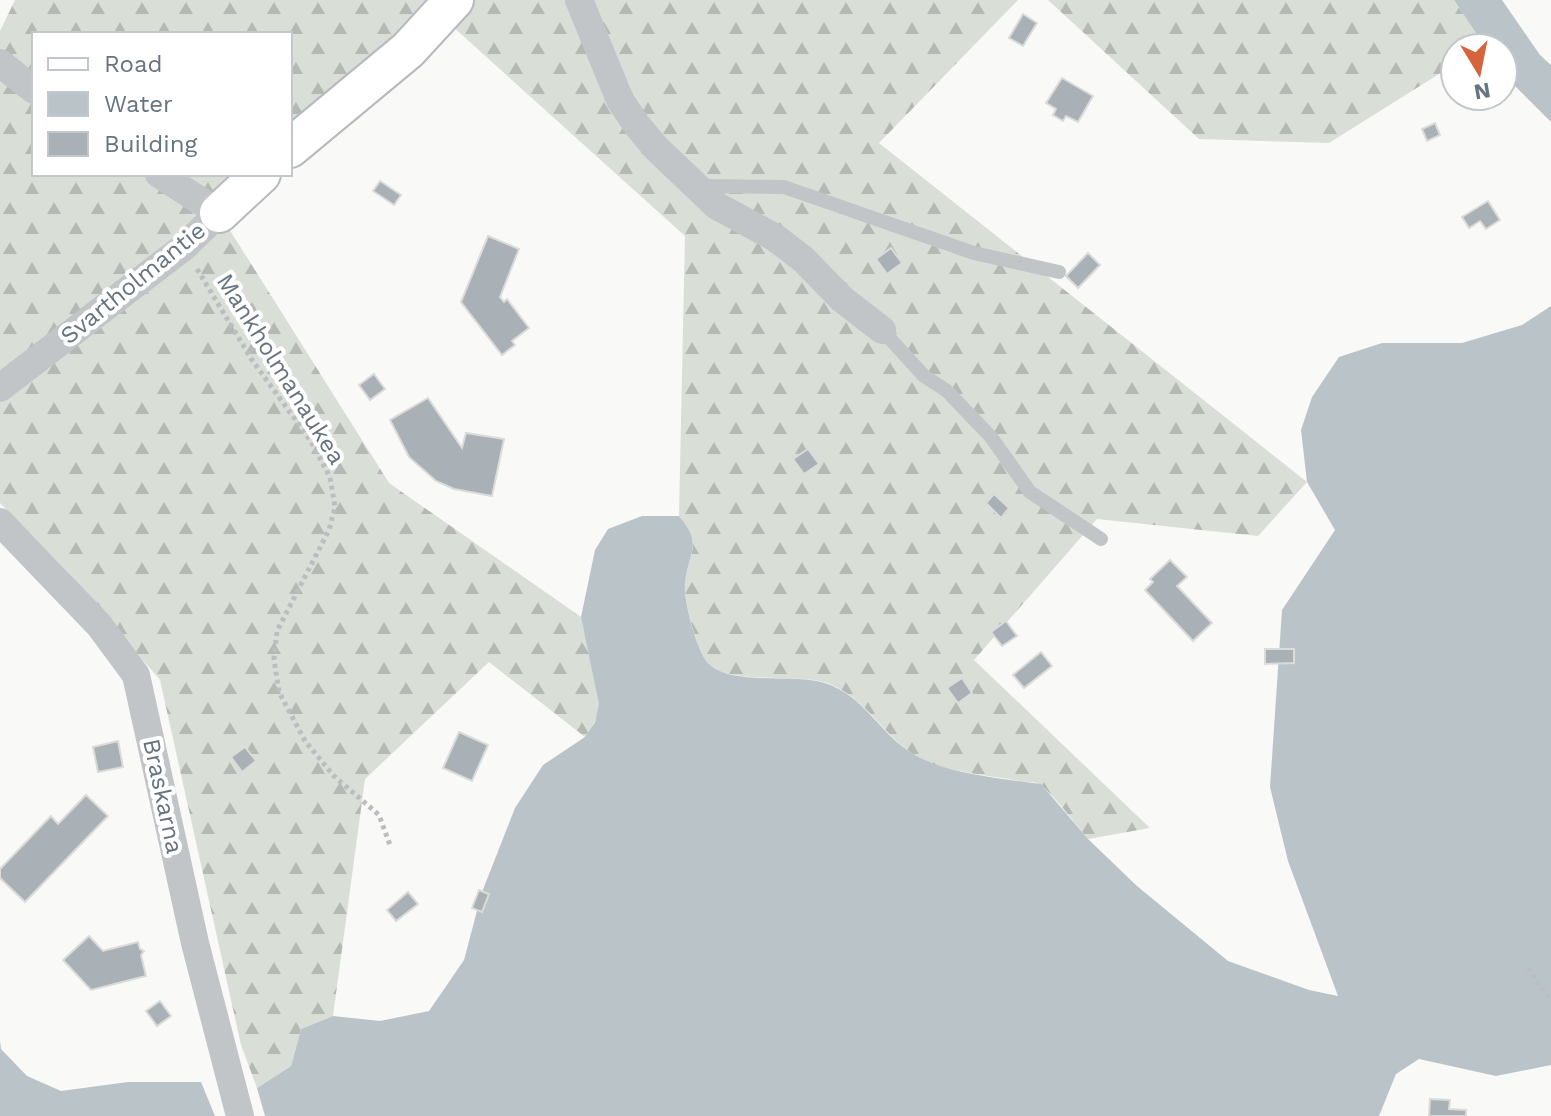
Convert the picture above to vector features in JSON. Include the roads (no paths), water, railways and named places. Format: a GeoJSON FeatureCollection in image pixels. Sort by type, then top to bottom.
{"type":"FeatureCollection","features":[{"type":"Feature","properties":{"kind":"street"},"geometry":{"type":"LineString","coordinates":[[292,146],[408,50],[454,0]]}},
{"type":"Feature","properties":{"kind":"street"},"geometry":{"type":"LineString","coordinates":[[579,0],[620,100],[656,148],[717,206],[774,237],[803,259],[842,299],[882,330]]}},
{"type":"Feature","properties":{"kind":"street"},"geometry":{"type":"LineString","coordinates":[[0,63],[32,88]]}},
{"type":"Feature","properties":{"kind":"street"},"geometry":{"type":"LineString","coordinates":[[162,176],[219,213]]}},
{"type":"Feature","properties":{"kind":"street","name":"Svartholmantie"},"geometry":{"type":"LineString","coordinates":[[0,388],[184,247],[259,176]]}},
{"type":"Feature","properties":{"kind":"street","name":"Braskarna"},"geometry":{"type":"LineString","coordinates":[[0,522],[99,625],[136,675],[195,943],[240,1116]]}},
{"type":"Feature","properties":{"kind":"lane"},"geometry":{"type":"LineString","coordinates":[[697,186],[784,187],[974,253],[1059,272]]}},
{"type":"Feature","properties":{"kind":"lane"},"geometry":{"type":"LineString","coordinates":[[882,330],[924,376],[947,391],[991,437],[1030,492],[1101,539]]}},
{"type":"Feature","properties":{"kind":"water"},"geometry":{"type":"Polygon","coordinates":[[[1454,0],[1502,0],[1540,55],[1551,65],[1551,122],[1519,90],[1519,32],[1475,32],[1454,0]]]}},
{"type":"Feature","properties":{"kind":"water"},"geometry":{"type":"Polygon","coordinates":[[[1551,306],[1551,1065],[1496,1076],[1419,1059],[1396,1074],[1379,1116],[265,1116],[257,1088],[291,1066],[301,1029],[333,1016],[380,1021],[429,1011],[464,960],[482,892],[515,808],[543,765],[585,737],[595,722],[599,704],[581,617],[595,550],[608,529],[642,516],[679,516],[691,534],[693,542],[685,583],[686,601],[696,638],[709,664],[733,675],[828,684],[851,697],[897,742],[921,758],[971,774],[1041,784],[1088,839],[1137,886],[1228,961],[1309,990],[1338,996],[1288,861],[1270,787],[1282,610],[1335,530],[1307,482],[1301,430],[1312,397],[1339,357],[1382,343],[1462,343],[1522,325],[1551,306]]]}},
{"type":"Feature","properties":{"kind":"water"},"geometry":{"type":"Polygon","coordinates":[[[0,1041],[1,1049],[27,1076],[61,1091],[128,1082],[201,1082],[215,1116],[0,1116],[0,1041]]]}}]}
